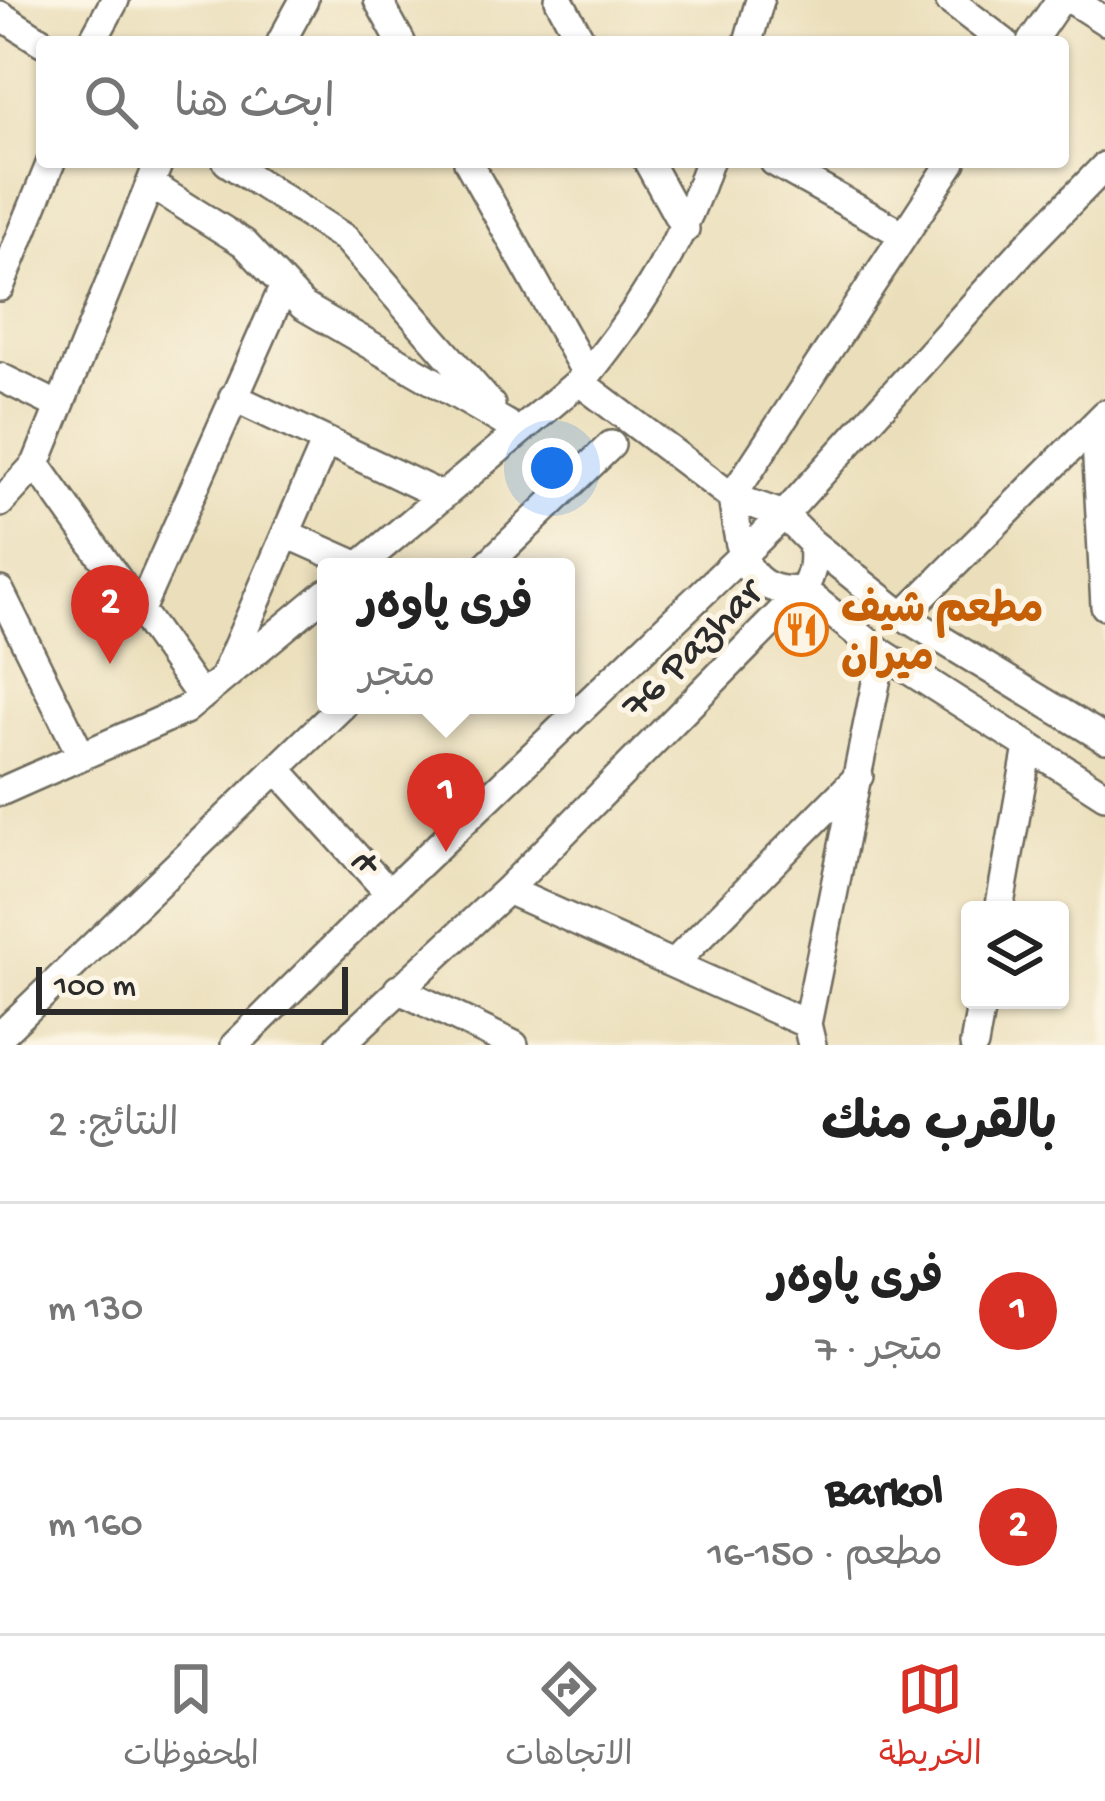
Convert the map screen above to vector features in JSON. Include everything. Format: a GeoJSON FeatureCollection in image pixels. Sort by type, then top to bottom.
{"type":"FeatureCollection","features":[{"type":"Feature","properties":{"kind":"street"},"geometry":{"type":"LineString","coordinates":[[95,36],[115,0]]}},
{"type":"Feature","properties":{"kind":"street"},"geometry":{"type":"LineString","coordinates":[[283,36],[304,0]]}},
{"type":"Feature","properties":{"kind":"street"},"geometry":{"type":"LineString","coordinates":[[378,0],[398,36]]}},
{"type":"Feature","properties":{"kind":"street"},"geometry":{"type":"LineString","coordinates":[[559,0],[579,36]]}},
{"type":"Feature","properties":{"kind":"street"},"geometry":{"type":"LineString","coordinates":[[734,0],[750,36]]}},
{"type":"Feature","properties":{"kind":"street"},"geometry":{"type":"LineString","coordinates":[[750,36],[760,0]]}},
{"type":"Feature","properties":{"kind":"street"},"geometry":{"type":"LineString","coordinates":[[950,0],[996,36]]}},
{"type":"Feature","properties":{"kind":"street"},"geometry":{"type":"LineString","coordinates":[[1035,36],[1060,0]]}},
{"type":"Feature","properties":{"kind":"street"},"geometry":{"type":"LineString","coordinates":[[1072,0],[1105,21]]}},
{"type":"Feature","properties":{"kind":"street"},"geometry":{"type":"LineString","coordinates":[[0,14],[36,38]]}},
{"type":"Feature","properties":{"kind":"street","name":"7"},"geometry":{"type":"LineString","coordinates":[[575,714],[784,515],[1105,166]]}},
{"type":"Feature","properties":{"kind":"street"},"geometry":{"type":"LineString","coordinates":[[0,287],[49,168]]}},
{"type":"Feature","properties":{"kind":"street"},"geometry":{"type":"LineString","coordinates":[[236,168],[346,239],[512,429]]}},
{"type":"Feature","properties":{"kind":"street"},"geometry":{"type":"LineString","coordinates":[[471,168],[584,379],[733,497],[784,515],[903,616],[1105,739]]}},
{"type":"Feature","properties":{"kind":"street"},"geometry":{"type":"LineString","coordinates":[[651,168],[685,229]]}},
{"type":"Feature","properties":{"kind":"street"},"geometry":{"type":"LineString","coordinates":[[369,558],[512,429],[584,379],[649,292],[685,229],[707,168]]}},
{"type":"Feature","properties":{"kind":"street"},"geometry":{"type":"LineString","coordinates":[[785,168],[904,236]]}},
{"type":"Feature","properties":{"kind":"street"},"geometry":{"type":"LineString","coordinates":[[948,168],[733,497],[742,553],[764,586],[781,592],[803,590],[882,653],[1105,795]]}},
{"type":"Feature","properties":{"kind":"street"},"geometry":{"type":"LineString","coordinates":[[0,503],[36,464],[154,173],[244,243],[303,306],[512,429]]}},
{"type":"Feature","properties":{"kind":"street"},"geometry":{"type":"LineString","coordinates":[[140,610],[284,286]]}},
{"type":"Feature","properties":{"kind":"street"},"geometry":{"type":"LineString","coordinates":[[0,377],[59,406]]}},
{"type":"Feature","properties":{"kind":"street"},"geometry":{"type":"LineString","coordinates":[[233,398],[442,496]]}},
{"type":"Feature","properties":{"kind":"street"},"geometry":{"type":"LineString","coordinates":[[1100,419],[1105,606]]}},
{"type":"Feature","properties":{"kind":"street"},"geometry":{"type":"LineString","coordinates":[[903,616],[1100,419]]}},
{"type":"Feature","properties":{"kind":"street"},"geometry":{"type":"LineString","coordinates":[[212,688],[326,441]]}},
{"type":"Feature","properties":{"kind":"street"},"geometry":{"type":"LineString","coordinates":[[494,558],[610,445]]}},
{"type":"Feature","properties":{"kind":"street"},"geometry":{"type":"LineString","coordinates":[[36,464],[140,610],[212,688]]}},
{"type":"Feature","properties":{"kind":"street"},"geometry":{"type":"LineString","coordinates":[[287,534],[339,558]]}},
{"type":"Feature","properties":{"kind":"street","name":"76 Pazhar"},"geometry":{"type":"LineString","coordinates":[[340,1045],[507,890],[803,590],[814,562],[812,542]]}},
{"type":"Feature","properties":{"kind":"street"},"geometry":{"type":"LineString","coordinates":[[0,591],[81,754]]}},
{"type":"Feature","properties":{"kind":"street"},"geometry":{"type":"LineString","coordinates":[[0,791],[185,710],[317,600]]}},
{"type":"Feature","properties":{"kind":"street"},"geometry":{"type":"LineString","coordinates":[[507,890],[673,964],[809,1035],[882,653]]}},
{"type":"Feature","properties":{"kind":"street"},"geometry":{"type":"LineString","coordinates":[[2,1032],[334,714]]}},
{"type":"Feature","properties":{"kind":"street","name":"7"},"geometry":{"type":"LineString","coordinates":[[235,1045],[575,714]]}},
{"type":"Feature","properties":{"kind":"street"},"geometry":{"type":"LineString","coordinates":[[1001,901],[1028,747]]}},
{"type":"Feature","properties":{"kind":"street"},"geometry":{"type":"LineString","coordinates":[[277,769],[389,893]]}},
{"type":"Feature","properties":{"kind":"street"},"geometry":{"type":"LineString","coordinates":[[673,964],[860,776]]}},
{"type":"Feature","properties":{"kind":"street"},"geometry":{"type":"LineString","coordinates":[[398,989],[514,1045]]}},
{"type":"Feature","properties":{"kind":"street"},"geometry":{"type":"LineString","coordinates":[[974,1045],[980,1009]]}},
{"type":"Feature","properties":{"kind":"place","name":"مطعم شيف ميران"},"geometry":{"type":"Point","coordinates":[802,630]}},
{"type":"Feature","properties":{"kind":"place","name":"Barkol"},"geometry":{"type":"Point","coordinates":[110,664]}},
{"type":"Feature","properties":{"kind":"place","name":"فری پاوەر"},"geometry":{"type":"Point","coordinates":[446,852]}}]}
